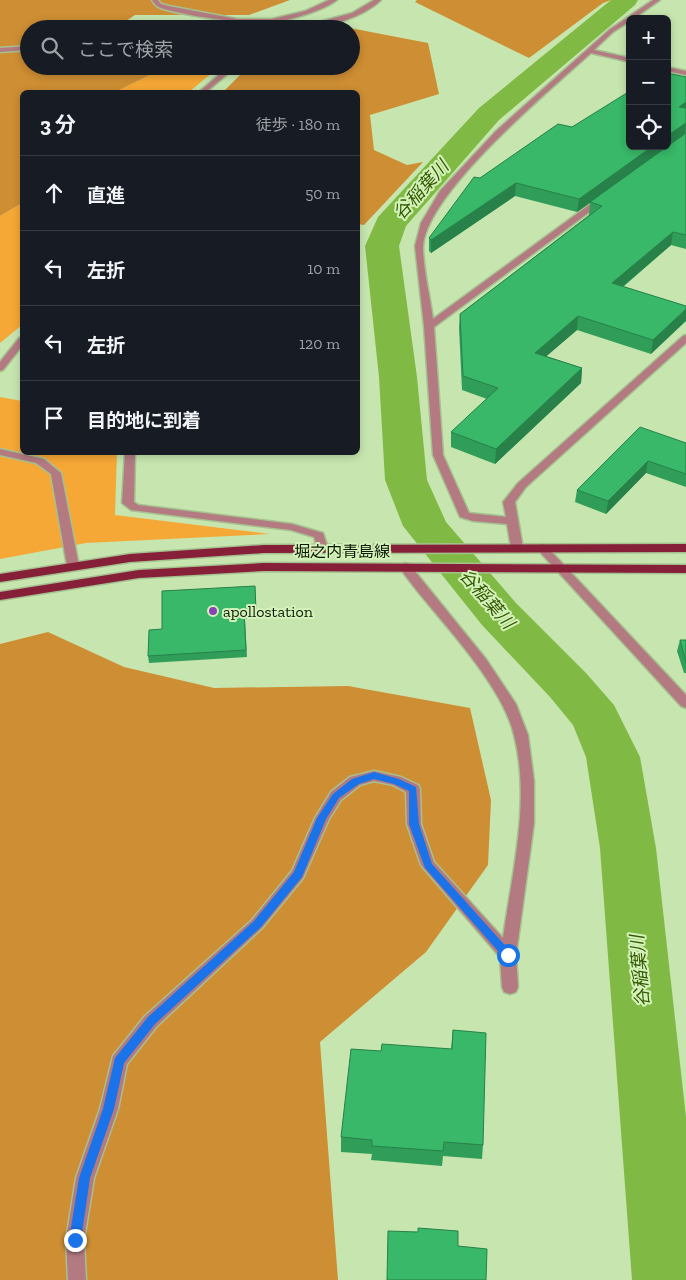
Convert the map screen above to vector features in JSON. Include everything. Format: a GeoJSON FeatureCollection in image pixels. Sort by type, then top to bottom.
{"type":"FeatureCollection","features":[{"type":"Feature","properties":{"kind":"main road","name":"堀之内青島線"},"geometry":{"type":"LineString","coordinates":[[0,578],[130,558],[264,549],[686,548]]}},
{"type":"Feature","properties":{"kind":"main road","name":"堀之内青島線"},"geometry":{"type":"LineString","coordinates":[[0,596],[139,574],[264,567],[686,569]]}},
{"type":"Feature","properties":{"kind":"street"},"geometry":{"type":"LineString","coordinates":[[155,0],[159,5],[168,8],[232,20]]}},
{"type":"Feature","properties":{"kind":"street"},"geometry":{"type":"LineString","coordinates":[[279,20],[307,12],[334,0]]}},
{"type":"Feature","properties":{"kind":"street"},"geometry":{"type":"LineString","coordinates":[[338,20],[352,17],[368,9],[378,0]]}},
{"type":"Feature","properties":{"kind":"street"},"geometry":{"type":"LineString","coordinates":[[512,521],[473,518],[464,515],[438,455],[429,326],[419,246],[425,223],[443,193],[499,133],[611,31],[657,0]]}},
{"type":"Feature","properties":{"kind":"street"},"geometry":{"type":"LineString","coordinates":[[0,50],[20,49]]}},
{"type":"Feature","properties":{"kind":"street"},"geometry":{"type":"LineString","coordinates":[[590,51],[626,59]]}},
{"type":"Feature","properties":{"kind":"street"},"geometry":{"type":"LineString","coordinates":[[671,70],[686,73]]}},
{"type":"Feature","properties":{"kind":"street"},"geometry":{"type":"LineString","coordinates":[[204,90],[223,75]]}},
{"type":"Feature","properties":{"kind":"street"},"geometry":{"type":"LineString","coordinates":[[429,326],[614,191]]}},
{"type":"Feature","properties":{"kind":"street"},"geometry":{"type":"LineString","coordinates":[[517,548],[509,502],[522,485],[686,338]]}},
{"type":"Feature","properties":{"kind":"street"},"geometry":{"type":"LineString","coordinates":[[0,368],[20,343]]}},
{"type":"Feature","properties":{"kind":"street"},"geometry":{"type":"LineString","coordinates":[[0,452],[40,461],[56,473],[73,566]]}},
{"type":"Feature","properties":{"kind":"street"},"geometry":{"type":"LineString","coordinates":[[130,455],[128,503],[135,508],[292,527],[319,534],[322,548]]}},
{"type":"Feature","properties":{"kind":"street"},"geometry":{"type":"LineString","coordinates":[[542,548],[686,703]]}},
{"type":"Feature","properties":{"kind":"street"},"geometry":{"type":"LineString","coordinates":[[405,567],[482,662],[509,704],[521,735],[527,781],[527,823],[508,955],[510,987]]}},
{"type":"Feature","properties":{"kind":"street"},"geometry":{"type":"LineString","coordinates":[[78,1280],[75,1240],[85,1178],[109,1109],[119,1061],[151,1021],[263,917],[298,874],[322,818],[336,796],[355,781],[374,776],[396,781],[413,789],[414,824],[428,865],[508,955]]}},
{"type":"Feature","properties":{"kind":"shaded area"},"geometry":{"type":"Polygon","coordinates":[[[0,0],[290,0],[249,15],[135,15],[128,20],[20,20],[20,75],[150,75],[119,90],[20,90],[20,204],[0,216],[0,0]]]}},
{"type":"Feature","properties":{"kind":"shaded area"},"geometry":{"type":"Polygon","coordinates":[[[417,0],[611,0],[603,3],[529,58],[415,2],[417,0]]]}},
{"type":"Feature","properties":{"kind":"shaded area"},"geometry":{"type":"Polygon","coordinates":[[[360,30],[428,43],[439,94],[370,115],[374,150],[407,165],[423,162],[364,225],[360,224],[360,90],[225,90],[240,75],[360,75],[360,30]]]}},
{"type":"Feature","properties":{"kind":"shaded area"},"geometry":{"type":"Polygon","coordinates":[[[150,75],[209,75],[191,90],[119,90],[150,75]]]}},
{"type":"Feature","properties":{"kind":"shaded area"},"geometry":{"type":"Polygon","coordinates":[[[20,204],[20,327],[0,343],[0,216],[20,204]]]}},
{"type":"Feature","properties":{"kind":"shaded area"},"geometry":{"type":"Polygon","coordinates":[[[0,397],[20,401],[20,455],[117,455],[115,515],[270,534],[86,543],[0,559],[0,397]]]}},
{"type":"Feature","properties":{"kind":"shaded area"},"geometry":{"type":"Polygon","coordinates":[[[48,632],[124,667],[214,688],[348,686],[470,708],[491,800],[488,865],[426,952],[320,1042],[338,1280],[0,1280],[0,644],[48,632]]]}},
{"type":"Feature","properties":{"kind":"building"},"geometry":{"type":"Polygon","coordinates":[[[671,74],[686,77],[686,102],[679,107],[686,108],[686,123],[671,133],[671,74]]]}},
{"type":"Feature","properties":{"kind":"building"},"geometry":{"type":"Polygon","coordinates":[[[626,93],[626,150],[647,150],[579,199],[516,183],[431,240],[429,238],[474,177],[480,178],[558,124],[572,127],[626,93]]]}},
{"type":"Feature","properties":{"kind":"building"},"geometry":{"type":"Polygon","coordinates":[[[686,133],[686,235],[673,232],[612,283],[686,306],[686,309],[653,340],[578,316],[535,353],[582,368],[496,449],[451,432],[498,388],[463,376],[460,314],[602,206],[590,202],[662,150],[671,150],[671,144],[686,133]]]}},
{"type":"Feature","properties":{"kind":"building"},"geometry":{"type":"Polygon","coordinates":[[[640,427],[686,443],[686,474],[648,461],[608,501],[577,490],[640,427]]]}},
{"type":"Feature","properties":{"kind":"building"},"geometry":{"type":"Polygon","coordinates":[[[255,586],[256,611],[244,612],[246,650],[148,656],[149,630],[162,629],[162,591],[255,586]]]}},
{"type":"Feature","properties":{"kind":"building"},"geometry":{"type":"Polygon","coordinates":[[[680,640],[686,640],[686,662],[680,640]]]}},
{"type":"Feature","properties":{"kind":"building"},"geometry":{"type":"Polygon","coordinates":[[[453,1030],[486,1033],[483,1145],[444,1142],[443,1151],[372,1146],[372,1140],[341,1137],[351,1049],[381,1051],[382,1044],[452,1049],[453,1030]]]}},
{"type":"Feature","properties":{"kind":"building"},"geometry":{"type":"Polygon","coordinates":[[[418,1228],[458,1231],[458,1246],[487,1249],[486,1280],[387,1280],[388,1231],[418,1232],[418,1228]]]}},
{"type":"Feature","properties":{"kind":"waterway","name":"谷稲葉川"},"geometry":{"type":"LineString","coordinates":[[626,0],[489,114],[390,224],[382,246],[398,377],[406,480],[425,526],[499,614],[568,685],[596,718],[613,757],[628,848],[669,1280]]}},
{"type":"Feature","properties":{"kind":"place","name":"apollostation"},"geometry":{"type":"Point","coordinates":[213,611]}},
{"type":"Feature","properties":{"kind":"route"},"geometry":{"type":"LineString","coordinates":[[75,1240],[85,1178],[109,1109],[119,1061],[151,1021],[257,924],[298,874],[322,818],[336,796],[355,781],[374,776],[396,781],[413,789],[414,824],[428,865],[508,955]]}}]}
